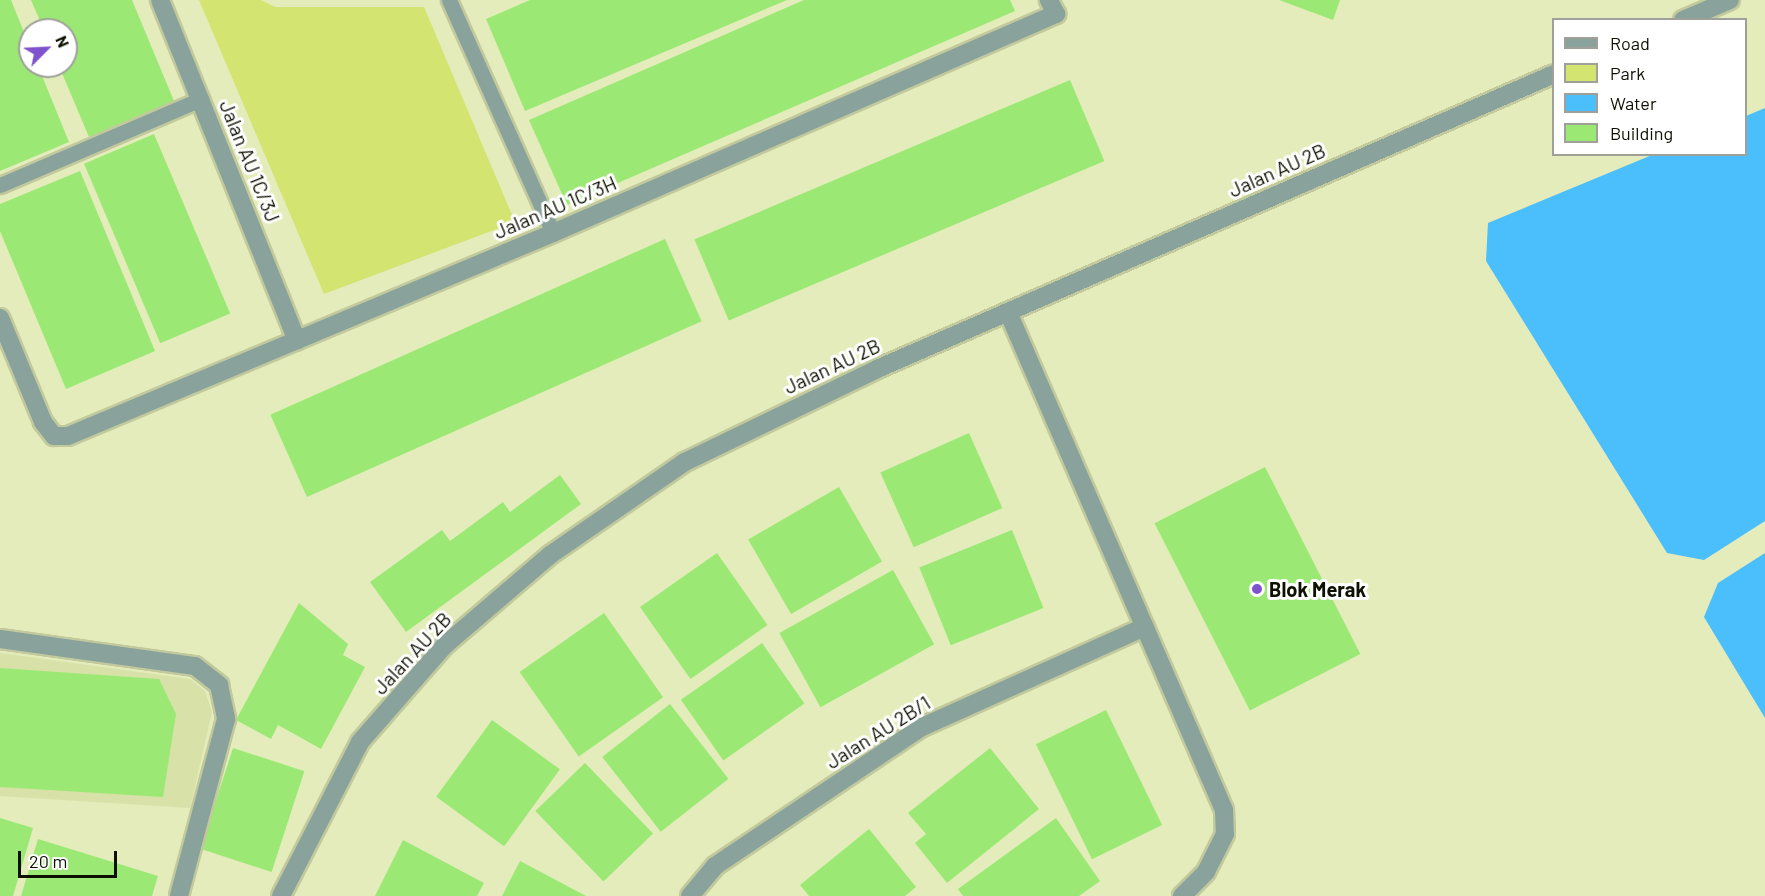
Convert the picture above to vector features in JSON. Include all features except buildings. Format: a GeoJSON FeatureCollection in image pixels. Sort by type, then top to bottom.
{"type":"FeatureCollection","features":[{"type":"Feature","properties":{"kind":"street","name":"Jalan AU 1C/3J"},"geometry":{"type":"LineString","coordinates":[[160,0],[297,340]]}},
{"type":"Feature","properties":{"kind":"street"},"geometry":{"type":"LineString","coordinates":[[1688,18],[1730,0]]}},
{"type":"Feature","properties":{"kind":"street","name":"Jalan AU 1C/3H"},"geometry":{"type":"LineString","coordinates":[[0,318],[43,422],[54,436],[68,436],[553,233],[1053,7]]}},
{"type":"Feature","properties":{"kind":"street","name":"Jalan AU 2B"},"geometry":{"type":"LineString","coordinates":[[281,896],[360,742],[445,645],[550,555],[685,462],[877,369],[1552,75]]}},
{"type":"Feature","properties":{"kind":"street"},"geometry":{"type":"LineString","coordinates":[[1008,312],[1224,810],[1226,834],[1206,872],[1182,896]]}},
{"type":"Feature","properties":{"kind":"street","name":"Jalan AU 2B/1"},"geometry":{"type":"LineString","coordinates":[[690,896],[715,866],[922,727],[1145,627]]}},
{"type":"Feature","properties":{"kind":"street"},"geometry":{"type":"LineString","coordinates":[[0,639],[195,666],[219,685],[226,719],[179,896]]}},
{"type":"Feature","properties":{"kind":"lane"},"geometry":{"type":"LineString","coordinates":[[449,0],[553,233]]}},
{"type":"Feature","properties":{"kind":"lane"},"geometry":{"type":"LineString","coordinates":[[0,184],[201,99]]}},
{"type":"Feature","properties":{"kind":"shaded area"},"geometry":{"type":"Polygon","coordinates":[[[0,653],[190,679],[205,691],[212,712],[190,808],[0,796],[0,653]]]}},
{"type":"Feature","properties":{"kind":"green space"},"geometry":{"type":"Polygon","coordinates":[[[199,0],[261,0],[275,7],[424,7],[515,222],[324,294],[199,0]]]}},
{"type":"Feature","properties":{"kind":"water"},"geometry":{"type":"Polygon","coordinates":[[[1765,108],[1765,521],[1704,560],[1667,553],[1486,261],[1488,223],[1650,156],[1747,156],[1747,116],[1765,108]]]}},
{"type":"Feature","properties":{"kind":"water"},"geometry":{"type":"Polygon","coordinates":[[[1765,553],[1765,718],[1704,617],[1718,583],[1765,553]]]}},
{"type":"Feature","properties":{"kind":"place","name":"Blok Merak"},"geometry":{"type":"Point","coordinates":[1257,589]}}]}
